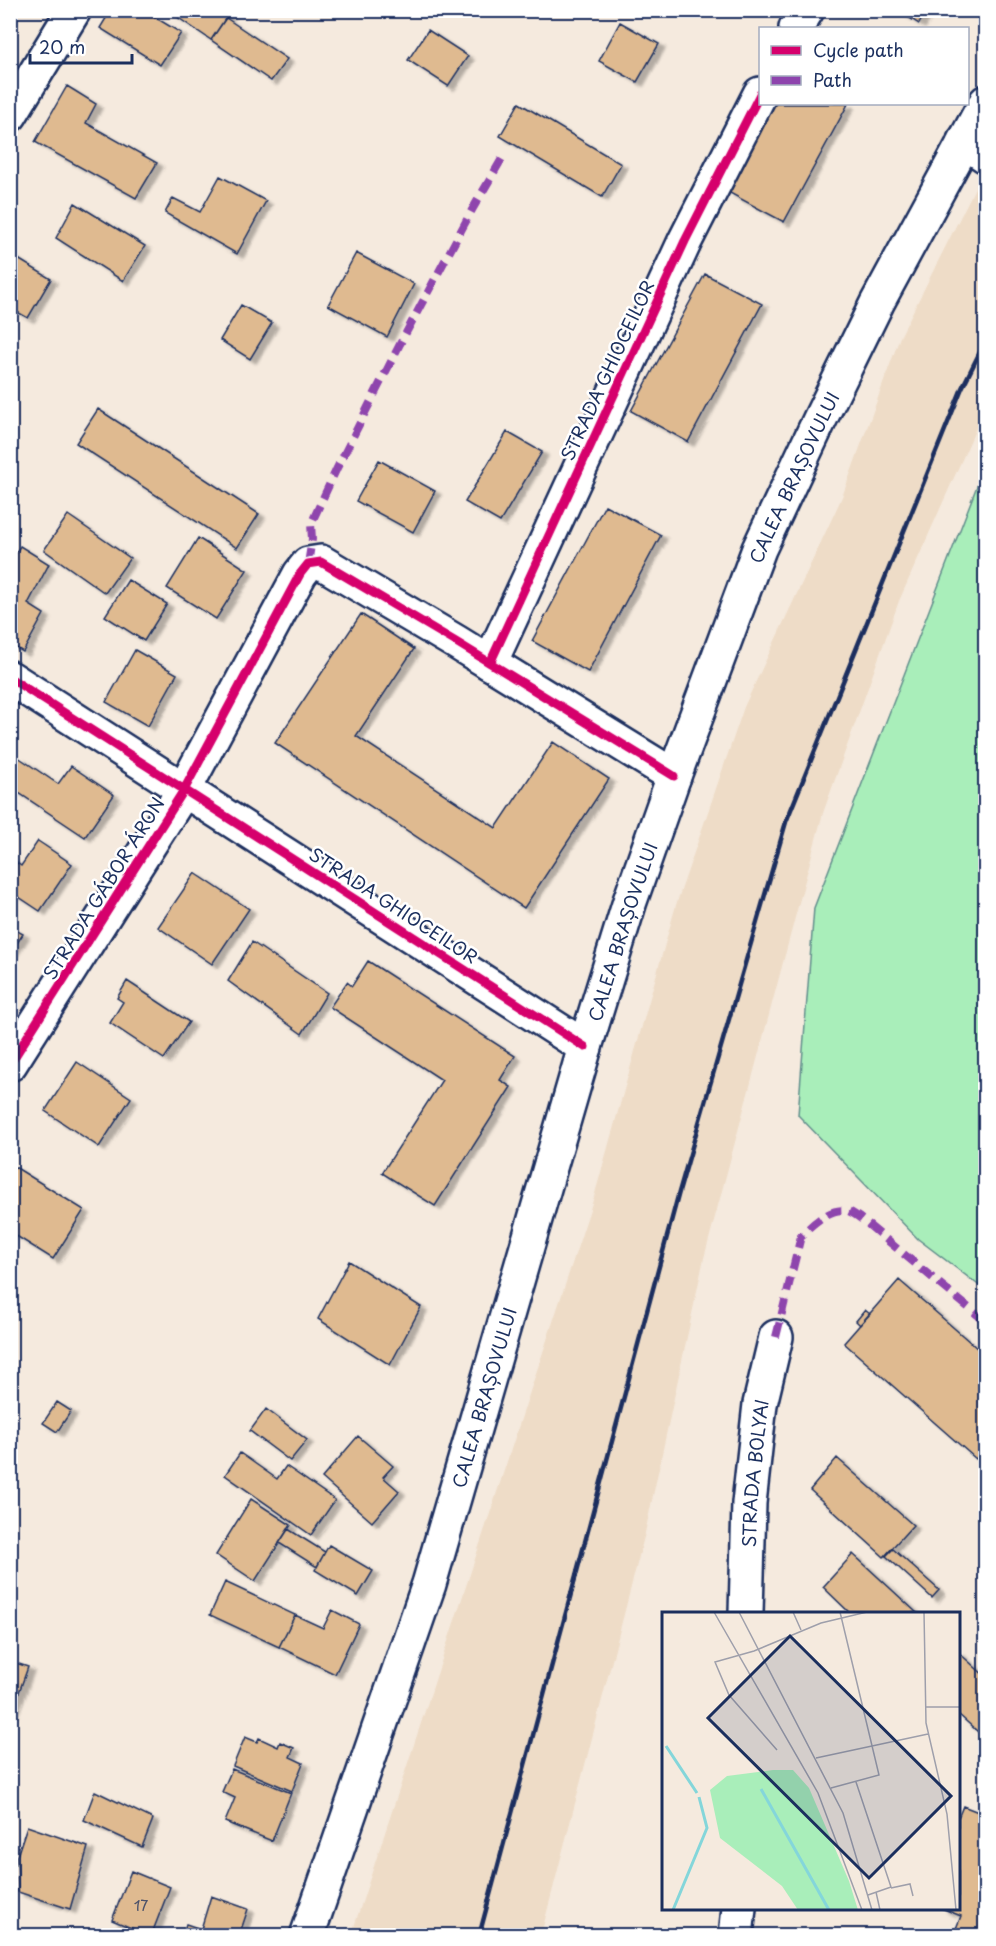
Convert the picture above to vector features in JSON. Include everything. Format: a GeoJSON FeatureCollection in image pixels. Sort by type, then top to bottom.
{"type":"FeatureCollection","features":[{"type":"Feature","properties":{"kind":"street"},"geometry":{"type":"LineString","coordinates":[[10,115],[74,10]]}},
{"type":"Feature","properties":{"kind":"street"},"geometry":{"type":"LineString","coordinates":[[797,27],[807,10]]}},
{"type":"Feature","properties":{"kind":"street","name":"STRADA GHIOCEILOR"},"geometry":{"type":"LineString","coordinates":[[490,663],[685,241],[759,96]]}},
{"type":"Feature","properties":{"kind":"street","name":"CALEA BRAȘOVULUI"},"geometry":{"type":"LineString","coordinates":[[307,1935],[429,1584],[585,1047],[630,901],[674,776],[759,549],[877,303],[975,148],[986,102]]}},
{"type":"Feature","properties":{"kind":"street"},"geometry":{"type":"LineString","coordinates":[[184,790],[300,574],[308,564],[321,562],[674,776]]}},
{"type":"Feature","properties":{"kind":"street","name":"STRADA GHIOCEILOR"},"geometry":{"type":"LineString","coordinates":[[10,678],[585,1047]]}},
{"type":"Feature","properties":{"kind":"street","name":"STRADA GÁBOR ÁRON"},"geometry":{"type":"LineString","coordinates":[[10,1064],[184,790]]}},
{"type":"Feature","properties":{"kind":"street","name":"STRADA BOLYAI"},"geometry":{"type":"LineString","coordinates":[[746,1612],[751,1481],[760,1404],[776,1336]]}},
{"type":"Feature","properties":{"kind":"street"},"geometry":{"type":"LineString","coordinates":[[736,1935],[739,1910]]}},
{"type":"Feature","properties":{"kind":"shaded area"},"geometry":{"type":"Polygon","coordinates":[[[985,168],[985,408],[899,601],[823,813],[704,1258],[645,1533],[541,1935],[351,1936],[594,1197],[676,905],[744,707],[842,497],[900,337],[985,168]]]}},
{"type":"Feature","properties":{"kind":"green space"},"geometry":{"type":"Polygon","coordinates":[[[985,465],[986,1290],[918,1239],[798,1115],[814,908],[985,465]]]}},
{"type":"Feature","properties":{"kind":"building"},"geometry":{"type":"Polygon","coordinates":[[[111,10],[143,10],[181,33],[160,65],[100,28],[111,10]]]}},
{"type":"Feature","properties":{"kind":"building"},"geometry":{"type":"Polygon","coordinates":[[[167,10],[231,10],[211,40],[167,10]]]}},
{"type":"Feature","properties":{"kind":"building"},"geometry":{"type":"Polygon","coordinates":[[[897,10],[927,10],[919,24],[897,10]]]}},
{"type":"Feature","properties":{"kind":"building"},"geometry":{"type":"Polygon","coordinates":[[[226,18],[287,59],[271,81],[211,40],[226,18]]]}},
{"type":"Feature","properties":{"kind":"building"},"geometry":{"type":"Polygon","coordinates":[[[620,22],[659,44],[637,82],[599,61],[620,22]]]}},
{"type":"Feature","properties":{"kind":"building"},"geometry":{"type":"Polygon","coordinates":[[[428,30],[468,56],[448,86],[408,60],[428,30]]]}},
{"type":"Feature","properties":{"kind":"building"},"geometry":{"type":"Polygon","coordinates":[[[67,86],[96,104],[86,123],[157,163],[136,198],[35,142],[67,86]]]}},
{"type":"Feature","properties":{"kind":"building"},"geometry":{"type":"Polygon","coordinates":[[[519,103],[621,164],[602,197],[500,136],[519,103]]]}},
{"type":"Feature","properties":{"kind":"building"},"geometry":{"type":"Polygon","coordinates":[[[774,105],[847,105],[784,222],[728,192],[774,105]]]}},
{"type":"Feature","properties":{"kind":"building"},"geometry":{"type":"Polygon","coordinates":[[[220,176],[266,201],[237,254],[165,213],[173,198],[200,212],[220,176]]]}},
{"type":"Feature","properties":{"kind":"building"},"geometry":{"type":"Polygon","coordinates":[[[75,203],[145,246],[123,281],[56,238],[75,203]]]}},
{"type":"Feature","properties":{"kind":"building"},"geometry":{"type":"Polygon","coordinates":[[[356,253],[414,284],[387,337],[328,305],[356,253]]]}},
{"type":"Feature","properties":{"kind":"building"},"geometry":{"type":"Polygon","coordinates":[[[10,254],[51,279],[28,318],[10,308],[10,254]]]}},
{"type":"Feature","properties":{"kind":"building"},"geometry":{"type":"Polygon","coordinates":[[[705,274],[762,304],[688,442],[631,411],[705,274]]]}},
{"type":"Feature","properties":{"kind":"building"},"geometry":{"type":"Polygon","coordinates":[[[241,305],[272,323],[250,359],[220,340],[241,305]]]}},
{"type":"Feature","properties":{"kind":"building"},"geometry":{"type":"Polygon","coordinates":[[[98,409],[259,514],[237,548],[76,443],[98,409]]]}},
{"type":"Feature","properties":{"kind":"building"},"geometry":{"type":"Polygon","coordinates":[[[507,432],[542,452],[500,522],[465,502],[507,432]]]}},
{"type":"Feature","properties":{"kind":"building"},"geometry":{"type":"Polygon","coordinates":[[[379,460],[435,491],[413,532],[356,501],[379,460]]]}},
{"type":"Feature","properties":{"kind":"building"},"geometry":{"type":"Polygon","coordinates":[[[605,505],[661,535],[588,672],[532,641],[605,505]]]}},
{"type":"Feature","properties":{"kind":"building"},"geometry":{"type":"Polygon","coordinates":[[[68,515],[130,558],[105,593],[44,550],[68,515]]]}},
{"type":"Feature","properties":{"kind":"building"},"geometry":{"type":"Polygon","coordinates":[[[198,538],[247,570],[216,619],[167,588],[198,538]]]}},
{"type":"Feature","properties":{"kind":"building"},"geometry":{"type":"Polygon","coordinates":[[[20,546],[49,564],[28,604],[44,614],[23,652],[10,644],[10,562],[20,546]]]}},
{"type":"Feature","properties":{"kind":"building"},"geometry":{"type":"Polygon","coordinates":[[[128,580],[167,604],[144,641],[105,616],[128,580]]]}},
{"type":"Feature","properties":{"kind":"building"},"geometry":{"type":"Polygon","coordinates":[[[361,614],[414,649],[356,736],[496,828],[553,742],[609,779],[524,908],[275,743],[361,614]]]}},
{"type":"Feature","properties":{"kind":"building"},"geometry":{"type":"Polygon","coordinates":[[[135,650],[177,674],[148,726],[106,702],[135,650]]]}},
{"type":"Feature","properties":{"kind":"building"},"geometry":{"type":"Polygon","coordinates":[[[18,757],[58,784],[71,766],[114,795],[85,837],[10,787],[10,768],[18,757]]]}},
{"type":"Feature","properties":{"kind":"building"},"geometry":{"type":"Polygon","coordinates":[[[38,841],[72,864],[40,911],[10,891],[10,858],[21,866],[38,841]]]}},
{"type":"Feature","properties":{"kind":"building"},"geometry":{"type":"Polygon","coordinates":[[[195,873],[249,909],[212,964],[158,927],[195,873]]]}},
{"type":"Feature","properties":{"kind":"building"},"geometry":{"type":"Polygon","coordinates":[[[10,927],[23,934],[10,954],[10,927]]]}},
{"type":"Feature","properties":{"kind":"building"},"geometry":{"type":"Polygon","coordinates":[[[252,942],[327,993],[302,1034],[228,981],[252,942]]]}},
{"type":"Feature","properties":{"kind":"building"},"geometry":{"type":"Polygon","coordinates":[[[368,961],[515,1056],[500,1080],[511,1087],[435,1206],[382,1173],[442,1080],[330,1007],[347,982],[352,986],[368,961]]]}},
{"type":"Feature","properties":{"kind":"building"},"geometry":{"type":"Polygon","coordinates":[[[127,981],[189,1022],[164,1059],[110,1023],[123,1002],[117,998],[127,981]]]}},
{"type":"Feature","properties":{"kind":"building"},"geometry":{"type":"Polygon","coordinates":[[[77,1062],[131,1098],[99,1147],[45,1111],[77,1062]]]}},
{"type":"Feature","properties":{"kind":"building"},"geometry":{"type":"Polygon","coordinates":[[[15,1167],[84,1210],[53,1259],[10,1232],[10,1174],[15,1167]]]}},
{"type":"Feature","properties":{"kind":"building"},"geometry":{"type":"Polygon","coordinates":[[[349,1261],[421,1307],[390,1365],[318,1319],[349,1261]]]}},
{"type":"Feature","properties":{"kind":"building"},"geometry":{"type":"Polygon","coordinates":[[[899,1280],[986,1356],[986,1448],[976,1459],[844,1343],[899,1280]]]}},
{"type":"Feature","properties":{"kind":"building"},"geometry":{"type":"Polygon","coordinates":[[[865,1310],[870,1314],[860,1325],[856,1321],[865,1310]]]}},
{"type":"Feature","properties":{"kind":"building"},"geometry":{"type":"Polygon","coordinates":[[[57,1402],[71,1411],[57,1432],[43,1423],[57,1402]]]}},
{"type":"Feature","properties":{"kind":"building"},"geometry":{"type":"Polygon","coordinates":[[[266,1409],[307,1440],[290,1461],[250,1431],[266,1409]]]}},
{"type":"Feature","properties":{"kind":"building"},"geometry":{"type":"Polygon","coordinates":[[[358,1436],[393,1466],[383,1477],[399,1491],[372,1522],[322,1478],[358,1436]]]}},
{"type":"Feature","properties":{"kind":"building"},"geometry":{"type":"Polygon","coordinates":[[[240,1453],[277,1479],[286,1466],[335,1500],[311,1535],[225,1475],[240,1453]]]}},
{"type":"Feature","properties":{"kind":"building"},"geometry":{"type":"Polygon","coordinates":[[[837,1458],[913,1525],[884,1557],[810,1490],[837,1458]]]}},
{"type":"Feature","properties":{"kind":"building"},"geometry":{"type":"Polygon","coordinates":[[[251,1499],[291,1525],[255,1581],[216,1555],[251,1499]]]}},
{"type":"Feature","properties":{"kind":"building"},"geometry":{"type":"Polygon","coordinates":[[[288,1529],[325,1552],[317,1567],[279,1543],[288,1529]]]}},
{"type":"Feature","properties":{"kind":"building"},"geometry":{"type":"Polygon","coordinates":[[[329,1545],[373,1571],[358,1596],[315,1570],[329,1545]]]}},
{"type":"Feature","properties":{"kind":"building"},"geometry":{"type":"Polygon","coordinates":[[[893,1549],[939,1590],[932,1598],[886,1556],[893,1549]]]}},
{"type":"Feature","properties":{"kind":"building"},"geometry":{"type":"Polygon","coordinates":[[[853,1554],[916,1612],[849,1612],[823,1587],[853,1554]]]}},
{"type":"Feature","properties":{"kind":"building"},"geometry":{"type":"Polygon","coordinates":[[[225,1582],[295,1615],[279,1647],[210,1615],[225,1582]]]}},
{"type":"Feature","properties":{"kind":"building"},"geometry":{"type":"Polygon","coordinates":[[[332,1610],[359,1624],[335,1674],[279,1647],[295,1615],[323,1628],[332,1610]]]}},
{"type":"Feature","properties":{"kind":"building"},"geometry":{"type":"Polygon","coordinates":[[[960,1654],[986,1677],[986,1739],[960,1716],[960,1654]]]}},
{"type":"Feature","properties":{"kind":"building"},"geometry":{"type":"Polygon","coordinates":[[[10,1661],[28,1667],[18,1695],[10,1692],[10,1661]]]}},
{"type":"Feature","properties":{"kind":"building"},"geometry":{"type":"Polygon","coordinates":[[[10,1692],[18,1695],[10,1715],[10,1692]]]}},
{"type":"Feature","properties":{"kind":"building"},"geometry":{"type":"Polygon","coordinates":[[[245,1737],[257,1742],[259,1738],[278,1747],[280,1742],[294,1748],[290,1757],[303,1763],[292,1791],[233,1766],[245,1737]]]}},
{"type":"Feature","properties":{"kind":"building"},"geometry":{"type":"Polygon","coordinates":[[[232,1769],[291,1793],[272,1841],[225,1822],[235,1798],[222,1792],[232,1769]]]}},
{"type":"Feature","properties":{"kind":"building"},"geometry":{"type":"Polygon","coordinates":[[[95,1791],[153,1819],[142,1847],[84,1820],[95,1791]]]}},
{"type":"Feature","properties":{"kind":"building"},"geometry":{"type":"Polygon","coordinates":[[[963,1806],[986,1815],[986,1882],[982,1891],[986,1892],[986,1936],[953,1936],[961,1916],[946,1910],[960,1910],[960,1813],[963,1806]]]}},
{"type":"Feature","properties":{"kind":"building"},"geometry":{"type":"Polygon","coordinates":[[[27,1826],[88,1847],[70,1909],[18,1892],[17,1856],[27,1826]]]}},
{"type":"Feature","properties":{"kind":"building"},"geometry":{"type":"Polygon","coordinates":[[[131,1871],[170,1887],[151,1936],[112,1920],[131,1871]]]}},
{"type":"Feature","properties":{"kind":"building"},"geometry":{"type":"Polygon","coordinates":[[[211,1896],[248,1909],[239,1936],[182,1936],[186,1924],[201,1929],[211,1896]]]}},
{"type":"Feature","properties":{"kind":"railway"},"geometry":{"type":"LineString","coordinates":[[479,1936],[679,1192],[786,822],[962,388],[986,340]]}},
{"type":"Feature","properties":{"kind":"marked path"},"geometry":{"type":"LineString","coordinates":[[308,564],[312,539],[311,524],[337,468],[400,344],[503,157]]}},
{"type":"Feature","properties":{"kind":"marked path"},"geometry":{"type":"LineString","coordinates":[[776,1337],[801,1236],[828,1214],[842,1210],[863,1220],[986,1322]]}},
{"type":"Feature","properties":{"kind":"cycle path"},"geometry":{"type":"LineString","coordinates":[[490,663],[685,241],[759,96]]}},
{"type":"Feature","properties":{"kind":"cycle path"},"geometry":{"type":"LineString","coordinates":[[10,1064],[184,790],[300,574],[308,564],[321,562],[674,776]]}},
{"type":"Feature","properties":{"kind":"cycle path"},"geometry":{"type":"LineString","coordinates":[[10,678],[585,1047]]}}]}
